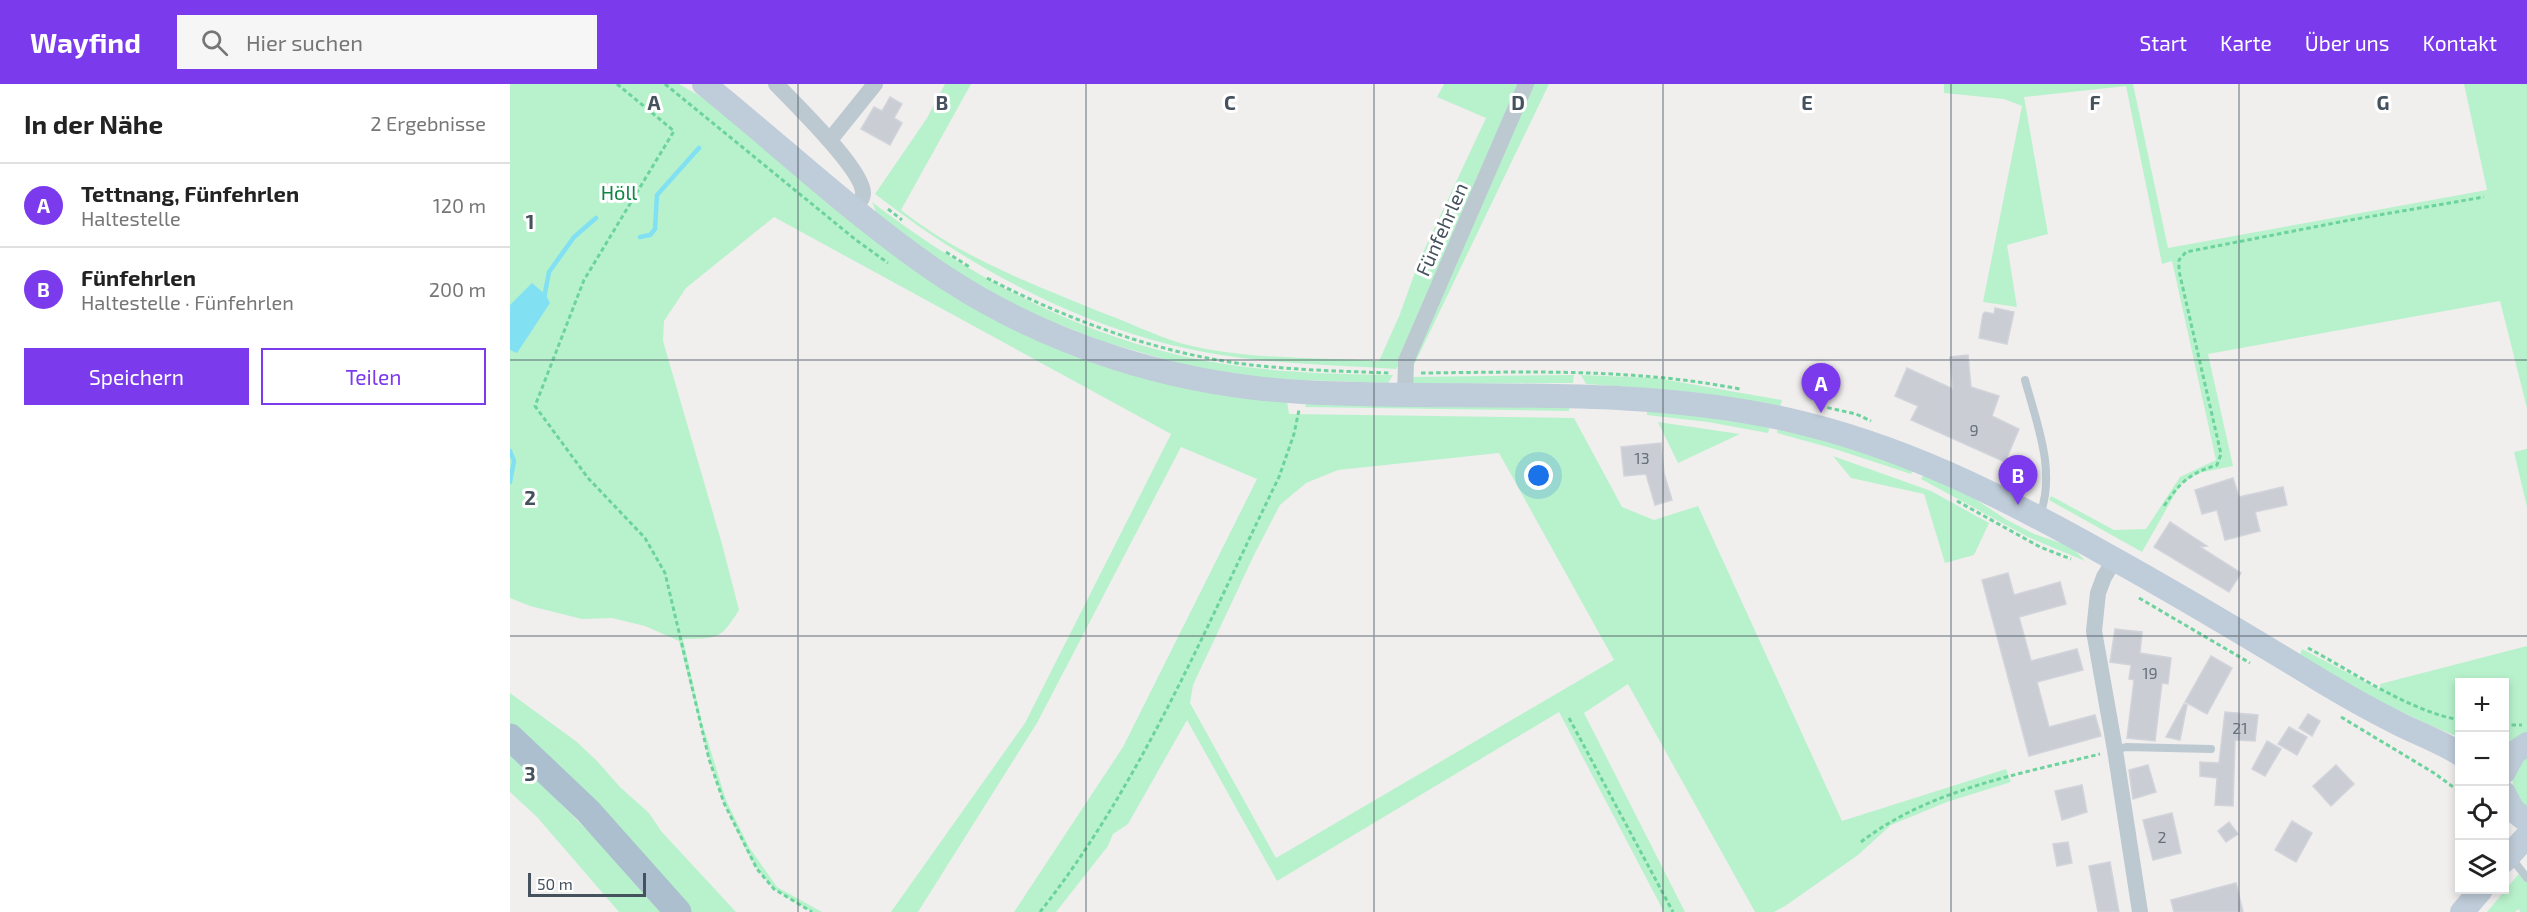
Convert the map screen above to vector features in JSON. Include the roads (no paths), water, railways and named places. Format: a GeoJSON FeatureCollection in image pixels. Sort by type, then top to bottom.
{"type":"FeatureCollection","features":[{"type":"Feature","properties":{"kind":"main road"},"geometry":{"type":"LineString","coordinates":[[704,84],[858,200],[912,254],[986,302],[1061,338],[1123,361],[1214,382],[1258,388],[1311,392],[1405,384],[1642,399],[1714,406],[1784,419],[1843,435],[1922,462],[2018,505],[2115,559],[2351,699],[2455,750]]}},
{"type":"Feature","properties":{"kind":"main road"},"geometry":{"type":"LineString","coordinates":[[510,737],[588,811],[678,912]]}},
{"type":"Feature","properties":{"kind":"main road"},"geometry":{"type":"LineString","coordinates":[[2509,840],[2515,808]]}},
{"type":"Feature","properties":{"kind":"main road"},"geometry":{"type":"LineString","coordinates":[[2509,851],[2527,836]]}},
{"type":"Feature","properties":{"kind":"main road"},"geometry":{"type":"LineString","coordinates":[[2462,912],[2478,894]]}},
{"type":"Feature","properties":{"kind":"street"},"geometry":{"type":"LineString","coordinates":[[776,84],[830,140],[858,178],[858,200]]}},
{"type":"Feature","properties":{"kind":"street"},"geometry":{"type":"LineString","coordinates":[[830,140],[875,84]]}},
{"type":"Feature","properties":{"kind":"street","name":"Fünfehrlen"},"geometry":{"type":"LineString","coordinates":[[1405,384],[1406,361],[1526,84]]}},
{"type":"Feature","properties":{"kind":"street"},"geometry":{"type":"LineString","coordinates":[[2115,559],[2098,593],[2094,632],[2140,912]]}},
{"type":"Feature","properties":{"kind":"lane"},"geometry":{"type":"LineString","coordinates":[[2025,380],[2048,472],[2045,502],[2039,517]]}},
{"type":"Feature","properties":{"kind":"lane"},"geometry":{"type":"LineString","coordinates":[[2115,750],[2126,747],[2211,749]]}},
{"type":"Feature","properties":{"kind":"lane"},"geometry":{"type":"LineString","coordinates":[[2509,857],[2527,878]]}},
{"type":"Feature","properties":{"kind":"water"},"geometry":{"type":"Polygon","coordinates":[[[532,283],[546,295],[550,303],[517,353],[510,350],[510,305],[532,283]]]}},
{"type":"Feature","properties":{"kind":"waterway"},"geometry":{"type":"LineString","coordinates":[[640,237],[650,235],[655,229],[657,195],[699,148]]}},
{"type":"Feature","properties":{"kind":"waterway"},"geometry":{"type":"LineString","coordinates":[[544,298],[549,272],[574,237],[596,218]]}},
{"type":"Feature","properties":{"kind":"waterway"},"geometry":{"type":"LineString","coordinates":[[510,451],[514,461],[510,482]]}},
{"type":"Feature","properties":{"kind":"place","name":"Tettnang, Fünfehrlen"},"geometry":{"type":"Point","coordinates":[1821,413]}},
{"type":"Feature","properties":{"kind":"place","name":"Fünfehrlen"},"geometry":{"type":"Point","coordinates":[2018,505]}},
{"type":"Feature","properties":{"kind":"park label","name":"Höll"},"geometry":{"type":"Point","coordinates":[619,192]}}]}
